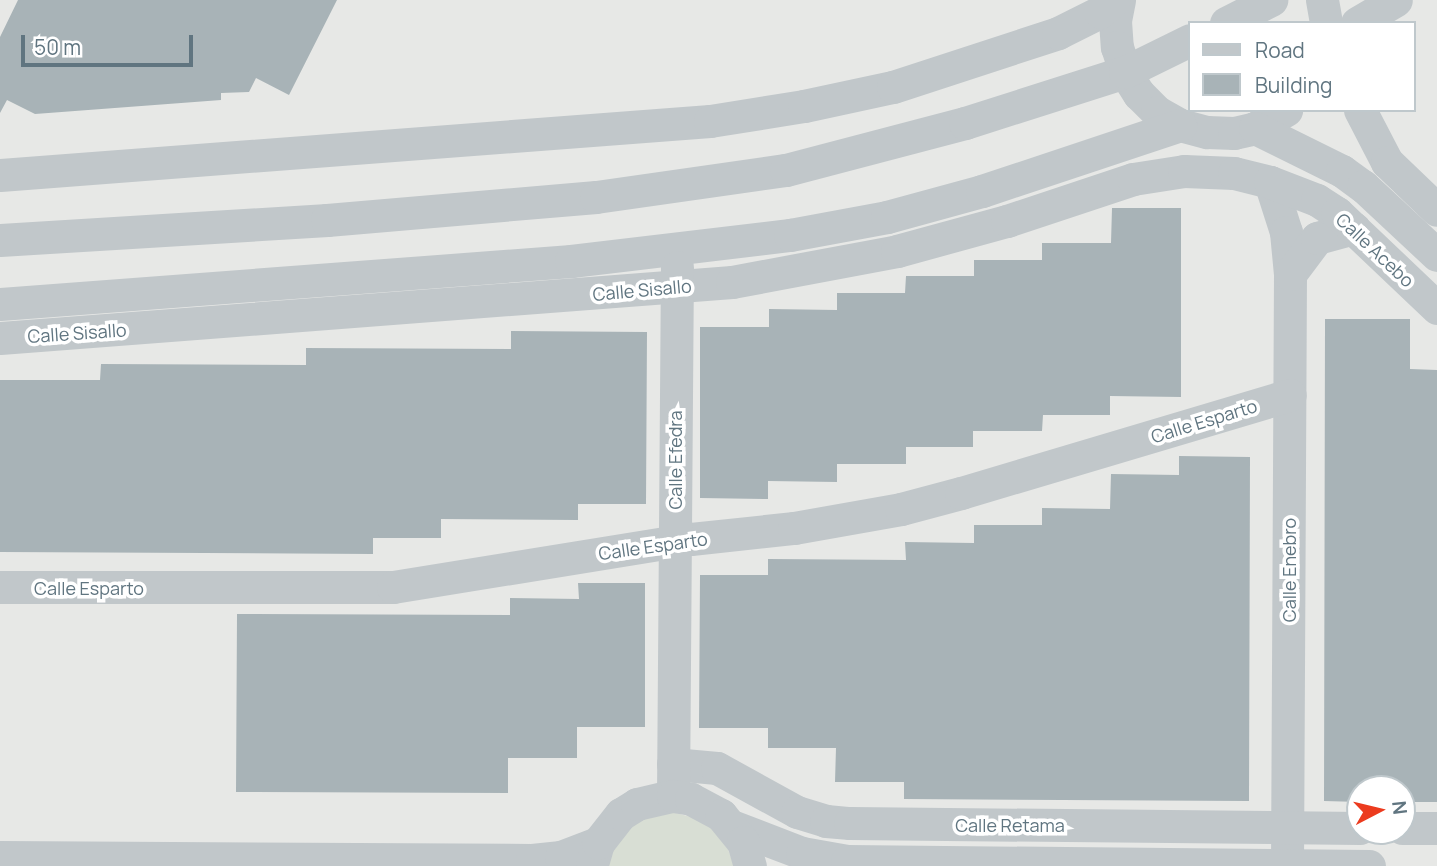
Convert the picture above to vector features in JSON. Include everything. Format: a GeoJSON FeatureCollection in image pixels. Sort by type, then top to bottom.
{"type":"FeatureCollection","features":[{"type":"Feature","properties":{"kind":"street"},"geometry":{"type":"LineString","coordinates":[[1116,0],[1116,47],[1125,72],[1139,94],[1157,112],[1180,125],[1207,132],[1234,133],[1255,128],[1283,112]]}},
{"type":"Feature","properties":{"kind":"street"},"geometry":{"type":"LineString","coordinates":[[0,175],[710,121],[804,106],[893,87],[1058,33],[1100,12],[1116,0]]}},
{"type":"Feature","properties":{"kind":"street"},"geometry":{"type":"LineString","coordinates":[[1230,21],[1271,0]]}},
{"type":"Feature","properties":{"kind":"street"},"geometry":{"type":"LineString","coordinates":[[1322,0],[1326,21]]}},
{"type":"Feature","properties":{"kind":"street"},"geometry":{"type":"LineString","coordinates":[[1356,21],[1360,0]]}},
{"type":"Feature","properties":{"kind":"street"},"geometry":{"type":"LineString","coordinates":[[1359,21],[1396,0]]}},
{"type":"Feature","properties":{"kind":"street"},"geometry":{"type":"LineString","coordinates":[[0,240],[327,219],[569,199],[786,170],[965,122],[1125,72],[1188,41]]}},
{"type":"Feature","properties":{"kind":"street"},"geometry":{"type":"LineString","coordinates":[[1361,112],[1387,162],[1437,210]]}},
{"type":"Feature","properties":{"kind":"street","name":"Calle Sisallo"},"geometry":{"type":"LineString","coordinates":[[0,304],[571,261],[790,235],[887,217],[982,191],[1180,125]]}},
{"type":"Feature","properties":{"kind":"street"},"geometry":{"type":"LineString","coordinates":[[1255,128],[1342,171],[1363,186],[1437,255]]}},
{"type":"Feature","properties":{"kind":"street","name":"Calle Sisallo"},"geometry":{"type":"LineString","coordinates":[[0,338],[677,288],[797,271],[897,251],[1007,221],[1133,179],[1160,174],[1211,171],[1270,182]]}},
{"type":"Feature","properties":{"kind":"street","name":"Calle Acebo"},"geometry":{"type":"LineString","coordinates":[[1270,182],[1317,200],[1354,228],[1437,308]]}},
{"type":"Feature","properties":{"kind":"street","name":"Calle Enebro"},"geometry":{"type":"LineString","coordinates":[[1270,182],[1286,232],[1290,274],[1287,866]]}},
{"type":"Feature","properties":{"kind":"street"},"geometry":{"type":"LineString","coordinates":[[1290,274],[1317,238],[1354,228]]}},
{"type":"Feature","properties":{"kind":"street","name":"Calle Efedra"},"geometry":{"type":"LineString","coordinates":[[673,780],[677,250]]}},
{"type":"Feature","properties":{"kind":"street","name":"Calle Esparto"},"geometry":{"type":"LineString","coordinates":[[0,587],[393,587],[675,542],[794,528],[901,509],[1290,395]]}},
{"type":"Feature","properties":{"kind":"street","name":"Calle Retama"},"geometry":{"type":"LineString","coordinates":[[673,780],[717,768],[776,802],[826,821],[881,824],[1346,828]]}},
{"type":"Feature","properties":{"kind":"street"},"geometry":{"type":"LineString","coordinates":[[0,857],[532,860],[595,855],[608,827],[673,780],[734,827],[802,853],[847,861],[1368,866]]}},
{"type":"Feature","properties":{"kind":"street"},"geometry":{"type":"LineString","coordinates":[[734,827],[743,842],[750,866]]}},
{"type":"Feature","properties":{"kind":"street"},"geometry":{"type":"LineString","coordinates":[[1416,828],[1437,828]]}},
{"type":"Feature","properties":{"kind":"shaded area"},"geometry":{"type":"Polygon","coordinates":[[[0,0],[1437,0],[1437,866],[0,866],[0,0]]]}},
{"type":"Feature","properties":{"kind":"shaded area"},"geometry":{"type":"Polygon","coordinates":[[[672,812],[702,820],[725,841],[734,866],[607,866],[618,839],[641,818],[672,812]]]}},
{"type":"Feature","properties":{"kind":"building"},"geometry":{"type":"Polygon","coordinates":[[[18,0],[337,0],[289,95],[256,78],[249,92],[221,93],[221,100],[35,114],[7,100],[0,113],[0,37],[18,0]]]}},
{"type":"Feature","properties":{"kind":"building"},"geometry":{"type":"Polygon","coordinates":[[[1112,208],[1181,208],[1181,397],[1110,396],[1110,415],[1043,415],[1042,431],[973,431],[973,447],[906,447],[906,464],[837,464],[837,482],[768,481],[768,499],[700,498],[700,327],[769,327],[769,309],[837,310],[837,293],[905,293],[906,276],[974,276],[974,260],[1042,260],[1042,243],[1111,243],[1112,208]]]}},
{"type":"Feature","properties":{"kind":"building"},"geometry":{"type":"Polygon","coordinates":[[[1325,319],[1410,319],[1410,369],[1437,370],[1437,802],[1416,802],[1416,775],[1346,775],[1346,802],[1324,801],[1325,319]]]}},
{"type":"Feature","properties":{"kind":"building"},"geometry":{"type":"Polygon","coordinates":[[[511,331],[647,332],[646,504],[578,504],[578,520],[441,519],[441,538],[373,538],[373,554],[0,552],[0,380],[100,380],[101,364],[306,365],[306,348],[511,349],[511,331]]]}},
{"type":"Feature","properties":{"kind":"building"},"geometry":{"type":"Polygon","coordinates":[[[1179,456],[1250,457],[1249,801],[904,799],[904,782],[835,782],[836,748],[768,748],[768,728],[699,728],[700,575],[768,575],[768,559],[906,560],[905,542],[974,543],[974,525],[1042,525],[1042,508],[1110,509],[1111,474],[1179,475],[1179,456]]]}},
{"type":"Feature","properties":{"kind":"building"},"geometry":{"type":"Polygon","coordinates":[[[578,583],[645,583],[645,727],[577,727],[577,758],[508,758],[508,793],[236,792],[237,614],[510,615],[510,598],[579,599],[578,583]]]}}]}
